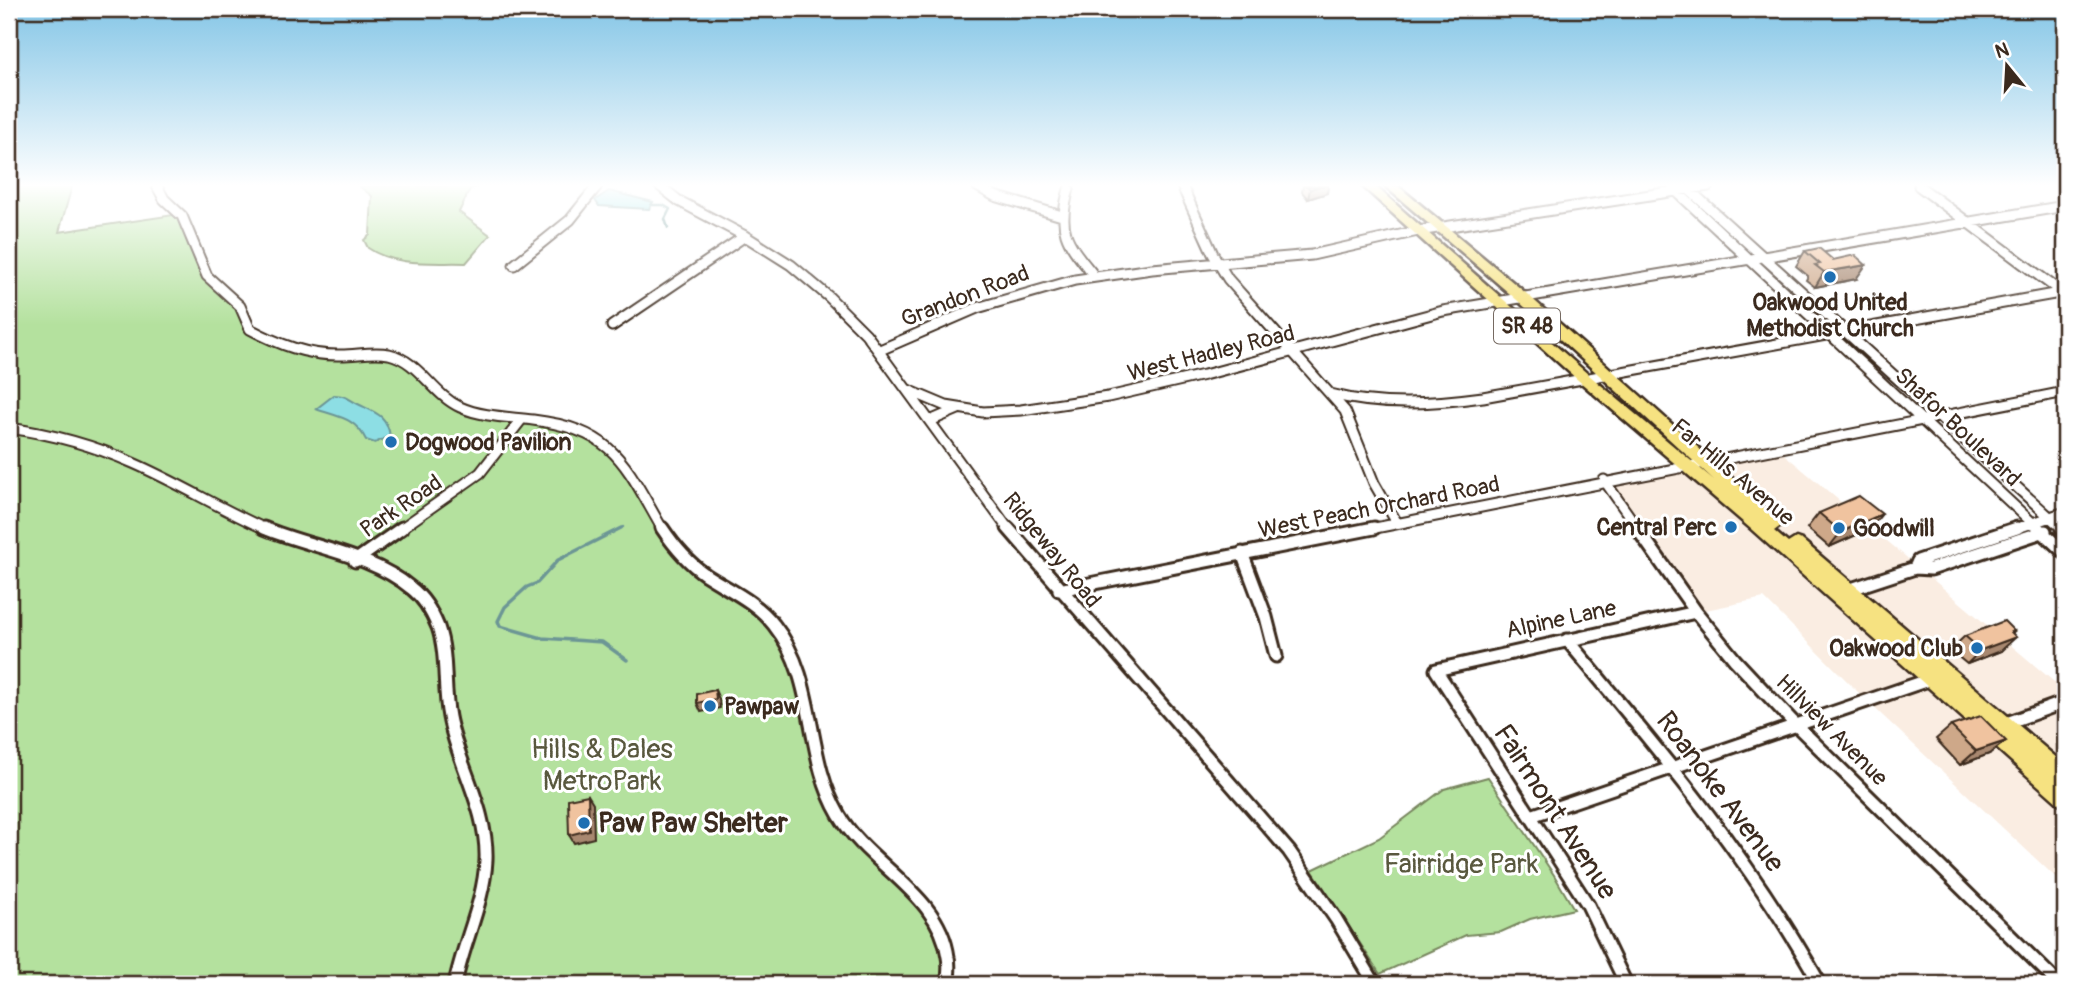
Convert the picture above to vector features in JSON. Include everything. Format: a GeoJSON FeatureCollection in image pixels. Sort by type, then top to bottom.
{"type":"FeatureCollection","features":[{"type":"Feature","properties":{"kind":"main road","name":"Far Hills Avenue"},"geometry":{"type":"LineString","coordinates":[[1421,232],[2065,797]]}},
{"type":"Feature","properties":{"kind":"main road","name":"SR 48"},"geometry":{"type":"LineString","coordinates":[[1443,232],[1712,462],[1849,590],[2065,777]]}},
{"type":"Feature","properties":{"kind":"street"},"geometry":{"type":"LineString","coordinates":[[189,232],[207,276],[240,306],[250,329],[309,353],[375,353],[399,357],[453,404],[480,413],[552,423],[601,440],[615,454],[645,495],[661,526],[683,556],[774,623],[792,654],[805,691],[819,763],[830,800],[853,835],[908,888],[933,920],[948,954],[948,984]]}},
{"type":"Feature","properties":{"kind":"street"},"geometry":{"type":"LineString","coordinates":[[514,265],[555,232]]}},
{"type":"Feature","properties":{"kind":"street","name":"Ridgeway Road"},"geometry":{"type":"LineString","coordinates":[[738,232],[811,281],[848,314],[880,350],[981,494],[1059,590],[1266,822],[1313,883],[1375,984]]}},
{"type":"Feature","properties":{"kind":"street"},"geometry":{"type":"LineString","coordinates":[[1067,232],[1069,240],[1095,277]]}},
{"type":"Feature","properties":{"kind":"street"},"geometry":{"type":"LineString","coordinates":[[1204,232],[1219,265],[1242,296],[1346,414],[1374,482],[1397,523]]}},
{"type":"Feature","properties":{"kind":"street","name":"Grandon Road"},"geometry":{"type":"LineString","coordinates":[[880,350],[983,306],[1047,286],[1152,269],[1312,255],[1408,232]]}},
{"type":"Feature","properties":{"kind":"street","name":"Shafor Boulevard"},"geometry":{"type":"LineString","coordinates":[[1720,232],[2065,553]]}},
{"type":"Feature","properties":{"kind":"street","name":"Shafor Boulevard"},"geometry":{"type":"LineString","coordinates":[[1737,232],[2063,527]]}},
{"type":"Feature","properties":{"kind":"street","name":"West Hadley Road"},"geometry":{"type":"LineString","coordinates":[[908,390],[958,409],[1017,410],[1110,398],[1180,383],[1397,322],[1498,301],[1906,232]]}},
{"type":"Feature","properties":{"kind":"street"},"geometry":{"type":"LineString","coordinates":[[1982,232],[2064,293]]}},
{"type":"Feature","properties":{"kind":"street"},"geometry":{"type":"LineString","coordinates":[[612,326],[745,236]]}},
{"type":"Feature","properties":{"kind":"street"},"geometry":{"type":"LineString","coordinates":[[1330,394],[1370,403],[1458,401],[2064,293]]}},
{"type":"Feature","properties":{"kind":"street","name":"West Peach Orchard Road"},"geometry":{"type":"LineString","coordinates":[[1059,590],[1604,480],[1712,462],[2065,392]]}},
{"type":"Feature","properties":{"kind":"street"},"geometry":{"type":"LineString","coordinates":[[1346,414],[1359,405],[1370,403]]}},
{"type":"Feature","properties":{"kind":"street"},"geometry":{"type":"LineString","coordinates":[[930,421],[958,409]]}},
{"type":"Feature","properties":{"kind":"street","name":"Park Road"},"geometry":{"type":"LineString","coordinates":[[355,561],[480,473],[522,419]]}},
{"type":"Feature","properties":{"kind":"street"},"geometry":{"type":"LineString","coordinates":[[9,428],[58,436],[106,449],[143,465],[256,525],[402,581],[421,597],[438,627],[442,643],[448,714],[454,741],[477,804],[485,837],[482,883],[455,984]]}},
{"type":"Feature","properties":{"kind":"street","name":"Hillview Avenue"},"geometry":{"type":"LineString","coordinates":[[1604,480],[1696,612],[1735,660],[1798,727],[2059,984]]}},
{"type":"Feature","properties":{"kind":"street"},"geometry":{"type":"LineString","coordinates":[[1915,568],[1918,561],[2065,512]]}},
{"type":"Feature","properties":{"kind":"street"},"geometry":{"type":"LineString","coordinates":[[1849,590],[1915,568],[1931,569],[2063,527]]}},
{"type":"Feature","properties":{"kind":"street"},"geometry":{"type":"LineString","coordinates":[[1242,553],[1266,617],[1276,656]]}},
{"type":"Feature","properties":{"kind":"street","name":"Alpine Lane"},"geometry":{"type":"LineString","coordinates":[[1436,670],[1696,612]]}},
{"type":"Feature","properties":{"kind":"street","name":"Roanoke Avenue"},"geometry":{"type":"LineString","coordinates":[[1567,640],[1726,834],[1755,876],[1820,984]]}},
{"type":"Feature","properties":{"kind":"street","name":"Fairmont Avenue"},"geometry":{"type":"LineString","coordinates":[[1436,670],[1588,905],[1626,984]]}},
{"type":"Feature","properties":{"kind":"street"},"geometry":{"type":"LineString","coordinates":[[1531,816],[1798,727],[1931,679]]}},
{"type":"Feature","properties":{"kind":"street"},"geometry":{"type":"LineString","coordinates":[[2004,724],[2065,702]]}},
{"type":"Feature","properties":{"kind":"shaded area"},"geometry":{"type":"Polygon","coordinates":[[[1778,449],[2065,691],[2065,886],[1868,702],[1764,598],[1696,612],[1604,480],[1778,449]]]}},
{"type":"Feature","properties":{"kind":"green space","name":"Hills & Dales MetroPark"},"geometry":{"type":"Polygon","coordinates":[[[9,232],[188,232],[207,276],[234,300],[250,329],[309,353],[399,357],[453,404],[594,436],[615,454],[672,543],[774,623],[812,720],[841,818],[908,888],[944,944],[948,984],[9,984],[9,232]]]}},
{"type":"Feature","properties":{"kind":"green space"},"geometry":{"type":"Polygon","coordinates":[[[370,232],[486,232],[490,235],[466,263],[415,262],[390,258],[368,248],[364,240],[370,232]]]}},
{"type":"Feature","properties":{"kind":"green space","name":"Fairridge Park"},"geometry":{"type":"Polygon","coordinates":[[[1488,777],[1574,909],[1530,919],[1501,932],[1466,935],[1380,974],[1312,870],[1379,838],[1444,789],[1488,777]]]}},
{"type":"Feature","properties":{"kind":"water"},"geometry":{"type":"Polygon","coordinates":[[[334,395],[345,397],[380,416],[390,436],[375,443],[366,440],[351,422],[316,409],[334,395]]]}},
{"type":"Feature","properties":{"kind":"building"},"geometry":{"type":"Polygon","coordinates":[[[1819,248],[1833,260],[1855,255],[1866,265],[1824,272],[1815,265],[1820,264],[1805,251],[1819,248]]]}},
{"type":"Feature","properties":{"kind":"building"},"geometry":{"type":"Polygon","coordinates":[[[1859,496],[1882,514],[1841,532],[1819,513],[1859,496]]]}},
{"type":"Feature","properties":{"kind":"building"},"geometry":{"type":"Polygon","coordinates":[[[2004,621],[2016,637],[1981,650],[1965,636],[2004,621]]]}},
{"type":"Feature","properties":{"kind":"building"},"geometry":{"type":"Polygon","coordinates":[[[715,690],[716,699],[697,703],[697,694],[715,690]]]}},
{"type":"Feature","properties":{"kind":"building"},"geometry":{"type":"Polygon","coordinates":[[[1981,716],[2006,741],[1976,751],[1951,726],[1981,716]]]}},
{"type":"Feature","properties":{"kind":"building"},"geometry":{"type":"Polygon","coordinates":[[[588,795],[589,830],[569,835],[568,799],[588,795]]]}},
{"type":"Feature","properties":{"kind":"waterway"},"geometry":{"type":"LineString","coordinates":[[617,530],[621,528]]}},
{"type":"Feature","properties":{"kind":"waterway"},"geometry":{"type":"LineString","coordinates":[[621,528],[558,560],[537,583],[527,587],[505,607],[498,621],[500,626],[542,638],[602,642],[627,660]]}},
{"type":"Feature","properties":{"kind":"place","name":"Oakwood United Methodist Church"},"geometry":{"type":"Point","coordinates":[1830,277]}},
{"type":"Feature","properties":{"kind":"place","name":"Dogwood Pavilion"},"geometry":{"type":"Point","coordinates":[391,442]}},
{"type":"Feature","properties":{"kind":"place","name":"Central Perc"},"geometry":{"type":"Point","coordinates":[1731,527]}},
{"type":"Feature","properties":{"kind":"place","name":"Goodwill"},"geometry":{"type":"Point","coordinates":[1839,528]}},
{"type":"Feature","properties":{"kind":"place","name":"Oakwood Club"},"geometry":{"type":"Point","coordinates":[1977,648]}},
{"type":"Feature","properties":{"kind":"place","name":"Pawpaw"},"geometry":{"type":"Point","coordinates":[710,706]}},
{"type":"Feature","properties":{"kind":"place","name":"Paw Paw Shelter"},"geometry":{"type":"Point","coordinates":[584,823]}}]}
